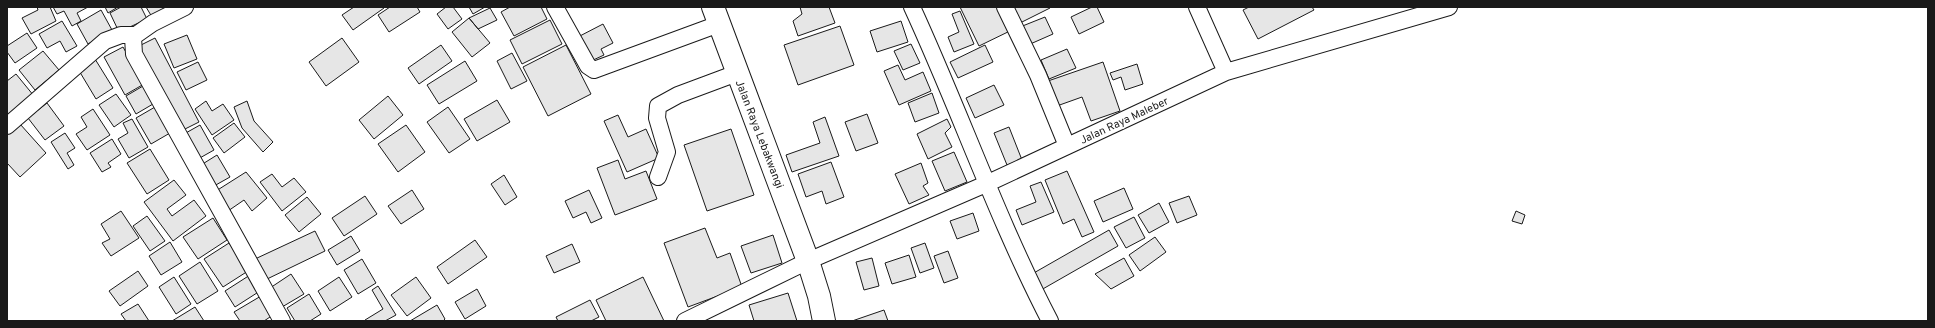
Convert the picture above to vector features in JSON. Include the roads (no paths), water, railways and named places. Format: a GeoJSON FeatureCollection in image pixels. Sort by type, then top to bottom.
{"type":"FeatureCollection","features":[{"type":"Feature","properties":{"kind":"main road","name":"Jalan Raya Lebakwangi"},"geometry":{"type":"LineString","coordinates":[[716,15],[808,261],[819,296],[824,321]]}},
{"type":"Feature","properties":{"kind":"street"},"geometry":{"type":"LineString","coordinates":[[185,7],[153,23],[136,35],[133,38],[134,54],[282,321]]}},
{"type":"Feature","properties":{"kind":"street"},"geometry":{"type":"LineString","coordinates":[[555,7],[588,66],[594,70],[716,15]]}},
{"type":"Feature","properties":{"kind":"street"},"geometry":{"type":"LineString","coordinates":[[912,7],[986,184],[1033,288],[1050,321]]}},
{"type":"Feature","properties":{"kind":"street"},"geometry":{"type":"LineString","coordinates":[[1005,7],[1038,74],[1067,146]]}},
{"type":"Feature","properties":{"kind":"street"},"geometry":{"type":"LineString","coordinates":[[1197,7],[1226,72]]}},
{"type":"Feature","properties":{"kind":"street","name":"Jalan Raya Maleber"},"geometry":{"type":"LineString","coordinates":[[685,321],[808,261],[986,184],[1226,72],[1449,7]]}},
{"type":"Feature","properties":{"kind":"street"},"geometry":{"type":"LineString","coordinates":[[7,126],[105,41],[121,35],[136,35]]}},
{"type":"Feature","properties":{"kind":"street"},"geometry":{"type":"LineString","coordinates":[[658,177],[666,152],[657,118],[658,106],[678,95],[737,73]]}}]}
